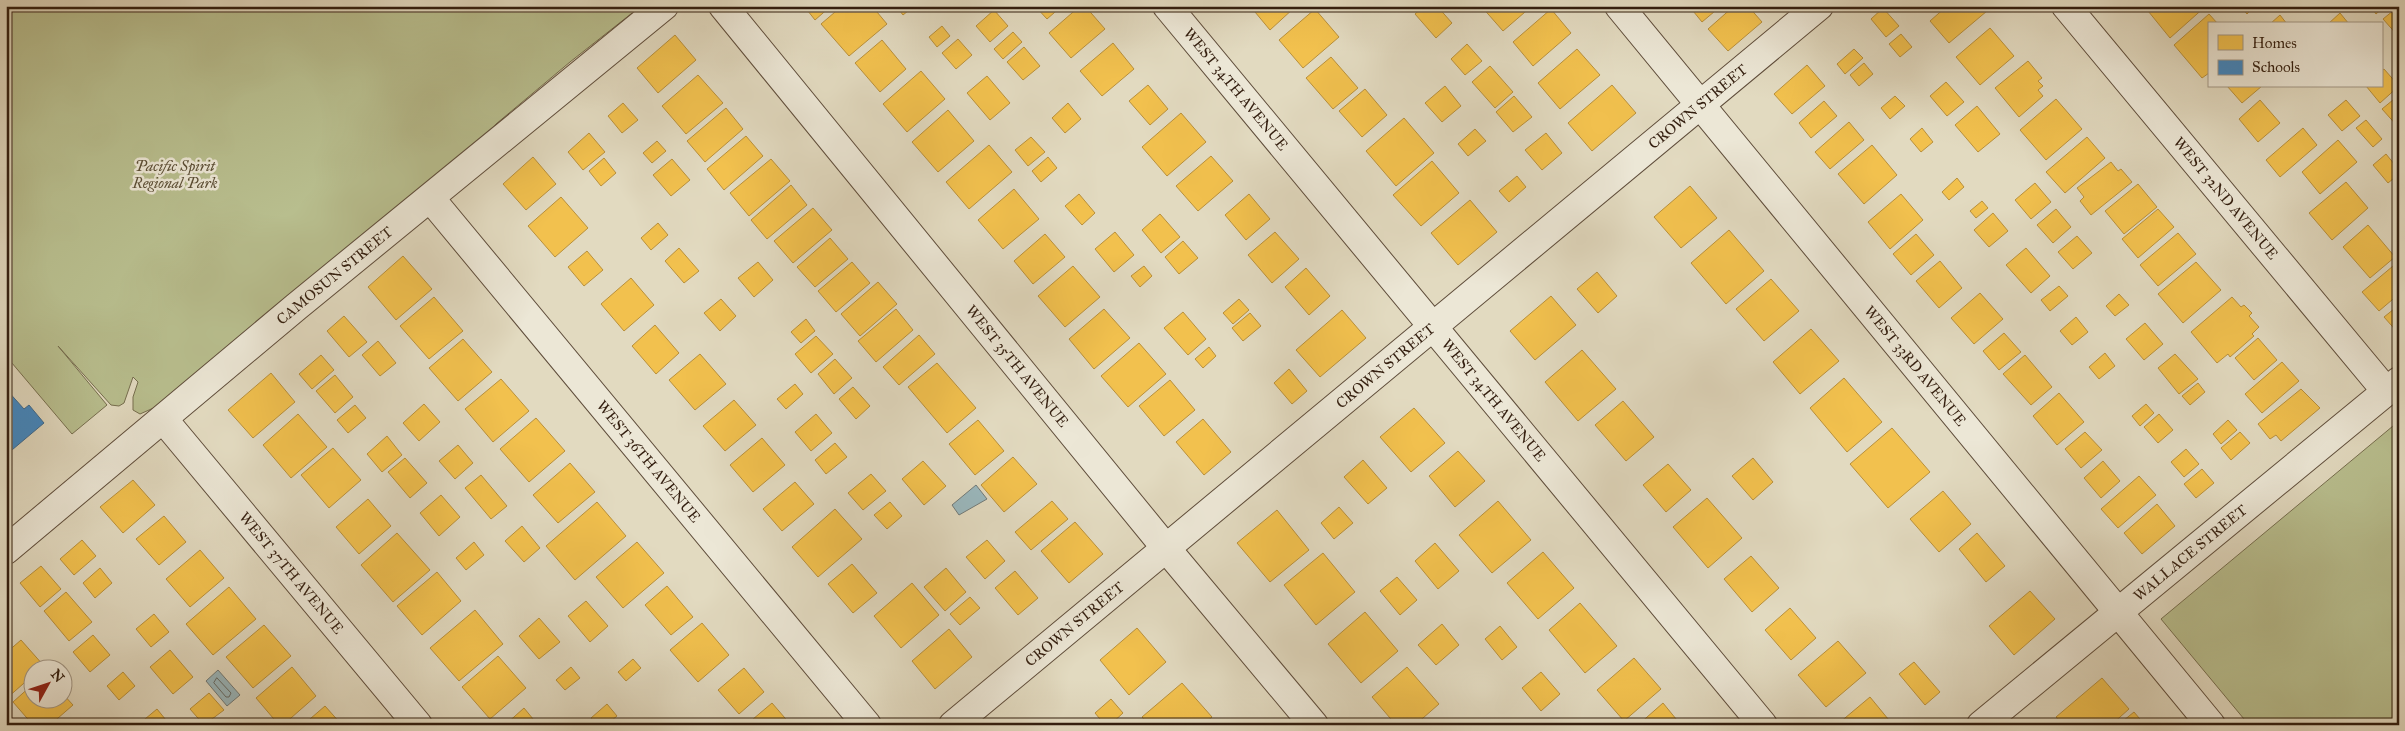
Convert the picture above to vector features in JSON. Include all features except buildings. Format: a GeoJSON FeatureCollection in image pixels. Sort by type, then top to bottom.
{"type":"FeatureCollection","features":[{"type":"Feature","properties":{"kind":"street","name":"CAMOSUN STREET"},"geometry":{"type":"LineString","coordinates":[[6,550],[296,308],[432,199],[664,6]]}},
{"type":"Feature","properties":{"kind":"street","name":"WEST 35TH AVENUE"},"geometry":{"type":"LineString","coordinates":[[723,6],[1165,547],[1314,725]]}},
{"type":"Feature","properties":{"kind":"street","name":"WEST 34TH AVENUE"},"geometry":{"type":"LineString","coordinates":[[1167,6],[1763,725]]}},
{"type":"Feature","properties":{"kind":"street","name":"WEST 33RD AVENUE"},"geometry":{"type":"LineString","coordinates":[[1619,6],[2211,725]]}},
{"type":"Feature","properties":{"kind":"street","name":"CROWN STREET"},"geometry":{"type":"LineString","coordinates":[[953,725],[1165,547],[1819,6]]}},
{"type":"Feature","properties":{"kind":"street","name":"WEST 32ND AVENUE"},"geometry":{"type":"LineString","coordinates":[[2066,6],[2392,386]]}},
{"type":"Feature","properties":{"kind":"street","name":"WEST 36TH AVENUE"},"geometry":{"type":"LineString","coordinates":[[432,199],[867,725]]}},
{"type":"Feature","properties":{"kind":"street","name":"WALLACE STREET"},"geometry":{"type":"LineString","coordinates":[[1981,725],[2392,386]]}},
{"type":"Feature","properties":{"kind":"street","name":"WEST 37TH AVENUE"},"geometry":{"type":"LineString","coordinates":[[164,420],[418,725]]}},
{"type":"Feature","properties":{"kind":"green space","name":"Pacific Spirit Regional Park"},"geometry":{"type":"Polygon","coordinates":[[[6,6],[641,6],[496,124],[472,157],[158,406],[140,414],[133,410],[133,397],[138,382],[133,377],[124,403],[119,406],[111,405],[58,346],[107,405],[72,434],[6,356],[6,6]]]}},
{"type":"Feature","properties":{"kind":"green space"},"geometry":{"type":"Polygon","coordinates":[[[2399,421],[2399,725],[2249,725],[2161,619],[2399,421]]]}},
{"type":"Feature","properties":{"kind":"water"},"geometry":{"type":"Polygon","coordinates":[[[976,485],[987,499],[959,515],[952,505],[976,485]]]}},
{"type":"Feature","properties":{"kind":"water"},"geometry":{"type":"Polygon","coordinates":[[[218,670],[240,695],[227,706],[206,681],[218,670]]]}}]}
